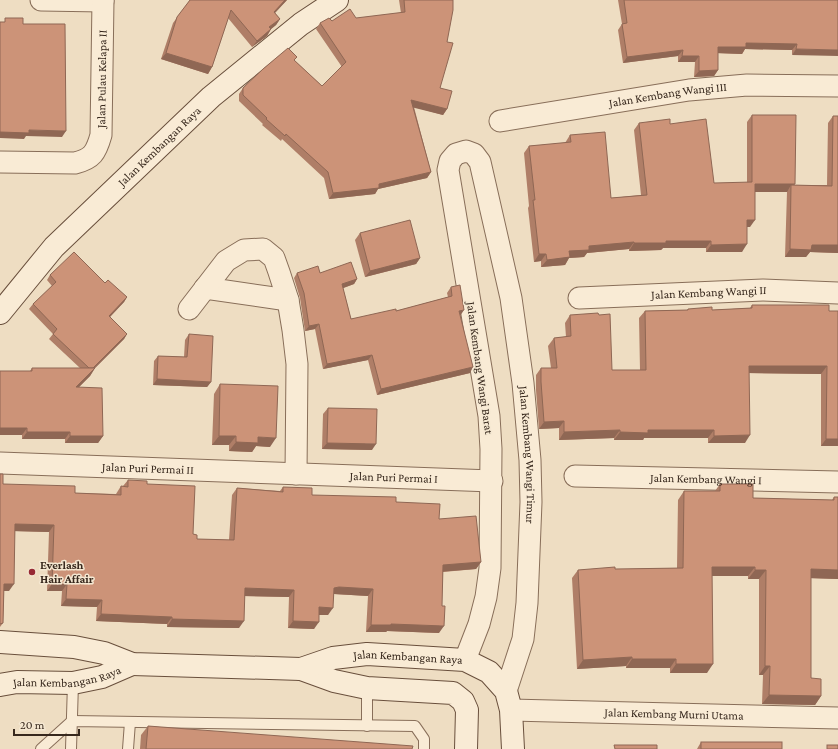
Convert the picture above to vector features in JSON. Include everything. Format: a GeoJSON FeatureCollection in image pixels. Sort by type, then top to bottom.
{"type":"FeatureCollection","features":[{"type":"Feature","properties":{"kind":"main road","name":"Jalan Kembangan Raya"},"geometry":{"type":"LineString","coordinates":[[0,313],[54,248],[211,97],[301,24],[337,0]]}},
{"type":"Feature","properties":{"kind":"main road","name":"Jalan Kembangan Raya"},"geometry":{"type":"LineString","coordinates":[[0,642],[74,647],[104,653],[132,664],[302,669],[334,681],[367,688],[453,693],[463,701],[467,710],[466,749]]}},
{"type":"Feature","properties":{"kind":"main road","name":"Jalan Kembangan Raya"},"geometry":{"type":"LineString","coordinates":[[302,669],[333,658],[367,654],[465,660],[489,672],[508,700]]}},
{"type":"Feature","properties":{"kind":"main road","name":"Jalan Kembangan Raya"},"geometry":{"type":"LineString","coordinates":[[0,685],[17,682],[73,683],[102,677],[132,664]]}},
{"type":"Feature","properties":{"kind":"main road","name":"Jalan Kembang Wangi Timur"},"geometry":{"type":"LineString","coordinates":[[508,700],[513,749]]}},
{"type":"Feature","properties":{"kind":"street"},"geometry":{"type":"LineString","coordinates":[[41,0],[103,1]]}},
{"type":"Feature","properties":{"kind":"street","name":"Jalan Pulau Kelapa II"},"geometry":{"type":"LineString","coordinates":[[0,162],[75,163],[85,161],[92,156],[98,147],[101,135],[103,1]]}},
{"type":"Feature","properties":{"kind":"street","name":"Jalan Kembang Wangi III"},"geometry":{"type":"LineString","coordinates":[[500,121],[689,90],[747,85],[838,86]]}},
{"type":"Feature","properties":{"kind":"street","name":"Jalan Kembang Wangi Barat"},"geometry":{"type":"LineString","coordinates":[[465,660],[480,624],[486,597],[490,568],[492,480],[489,416],[448,170],[450,161],[453,157],[456,154],[466,151],[474,154],[480,162]]}},
{"type":"Feature","properties":{"kind":"street","name":"Jalan Kembang Wangi Timur"},"geometry":{"type":"LineString","coordinates":[[480,162],[511,298],[523,383],[530,460],[531,502],[527,603],[523,639],[508,700]]}},
{"type":"Feature","properties":{"kind":"street"},"geometry":{"type":"LineString","coordinates":[[189,309],[226,261],[244,250],[263,249],[274,258],[288,300],[297,364],[296,474]]}},
{"type":"Feature","properties":{"kind":"street"},"geometry":{"type":"LineString","coordinates":[[205,288],[288,300]]}},
{"type":"Feature","properties":{"kind":"street","name":"Jalan Kembang Wangi II"},"geometry":{"type":"LineString","coordinates":[[579,298],[763,290],[838,293]]}},
{"type":"Feature","properties":{"kind":"street","name":"Jalan Puri Permai II"},"geometry":{"type":"LineString","coordinates":[[0,464],[296,474]]}},
{"type":"Feature","properties":{"kind":"street","name":"Jalan Puri Permai I"},"geometry":{"type":"LineString","coordinates":[[296,474],[492,480]]}},
{"type":"Feature","properties":{"kind":"street","name":"Jalan Kembang Wangi I"},"geometry":{"type":"LineString","coordinates":[[574,476],[838,482]]}},
{"type":"Feature","properties":{"kind":"street","name":"Jalan Kembang Murni Utama"},"geometry":{"type":"LineString","coordinates":[[508,700],[838,718]]}},
{"type":"Feature","properties":{"kind":"lane"},"geometry":{"type":"LineString","coordinates":[[71,749],[73,683]]}},
{"type":"Feature","properties":{"kind":"lane"},"geometry":{"type":"LineString","coordinates":[[367,688],[367,726]]}},
{"type":"Feature","properties":{"kind":"lane"},"geometry":{"type":"LineString","coordinates":[[41,749],[72,721],[415,726],[424,739],[424,749]]}},
{"type":"Feature","properties":{"kind":"lane"},"geometry":{"type":"LineString","coordinates":[[128,749],[130,722]]}},
{"type":"Feature","properties":{"kind":"building"},"geometry":{"type":"Polygon","coordinates":[[[190,0],[285,0],[274,12],[280,19],[269,27],[271,29],[257,41],[231,10],[212,67],[166,53],[177,17],[190,0]]]}},
{"type":"Feature","properties":{"kind":"building"},"geometry":{"type":"Polygon","coordinates":[[[404,0],[453,0],[453,10],[447,42],[453,43],[440,88],[452,91],[447,109],[411,100],[431,172],[379,184],[379,188],[333,193],[328,172],[286,134],[285,136],[266,119],[267,118],[243,95],[243,88],[288,48],[297,57],[294,60],[322,86],[346,62],[320,23],[329,18],[332,21],[350,9],[356,18],[405,12],[404,0]]]}},
{"type":"Feature","properties":{"kind":"building"},"geometry":{"type":"Polygon","coordinates":[[[624,0],[838,0],[838,50],[796,49],[797,44],[746,43],[746,47],[718,47],[718,70],[699,71],[699,56],[682,56],[683,50],[627,57],[622,24],[627,23],[624,0]]]}},
{"type":"Feature","properties":{"kind":"building"},"geometry":{"type":"Polygon","coordinates":[[[5,18],[23,18],[23,24],[65,24],[66,131],[29,130],[29,133],[0,132],[0,22],[5,22],[5,18]]]}},
{"type":"Feature","properties":{"kind":"building"},"geometry":{"type":"Polygon","coordinates":[[[752,115],[796,115],[795,184],[755,184],[755,220],[747,220],[747,244],[711,245],[711,241],[666,241],[666,243],[634,242],[589,246],[589,250],[569,251],[570,257],[547,260],[546,254],[539,254],[529,146],[571,142],[570,135],[605,132],[611,198],[647,195],[639,123],[670,119],[670,124],[706,119],[714,183],[752,182],[752,115]]]}},
{"type":"Feature","properties":{"kind":"building"},"geometry":{"type":"Polygon","coordinates":[[[833,116],[838,116],[838,245],[812,245],[811,250],[790,249],[791,185],[832,186],[833,116]]]}},
{"type":"Feature","properties":{"kind":"building"},"geometry":{"type":"Polygon","coordinates":[[[410,220],[420,258],[370,271],[360,233],[410,220]]]}},
{"type":"Feature","properties":{"kind":"building"},"geometry":{"type":"Polygon","coordinates":[[[74,252],[105,283],[108,280],[127,297],[109,316],[127,334],[93,368],[89,368],[53,334],[57,329],[33,304],[56,282],[50,275],[74,252]]]}},
{"type":"Feature","properties":{"kind":"building"},"geometry":{"type":"Polygon","coordinates":[[[351,262],[357,279],[342,284],[351,319],[396,309],[396,311],[452,296],[451,287],[460,285],[464,310],[459,311],[473,367],[381,389],[372,355],[327,364],[319,324],[309,326],[304,293],[297,273],[318,266],[320,273],[351,262]]]}},
{"type":"Feature","properties":{"kind":"building"},"geometry":{"type":"Polygon","coordinates":[[[752,305],[829,305],[829,311],[838,311],[838,439],[826,439],[827,366],[749,366],[750,435],[714,436],[714,430],[648,430],[648,433],[620,432],[620,430],[564,432],[564,421],[544,422],[541,368],[557,368],[554,338],[571,336],[570,315],[598,313],[599,315],[610,314],[612,370],[646,370],[645,311],[688,310],[712,307],[712,310],[752,308],[752,305]]]}},
{"type":"Feature","properties":{"kind":"building"},"geometry":{"type":"Polygon","coordinates":[[[189,334],[213,336],[211,382],[157,379],[158,356],[187,357],[189,334]]]}},
{"type":"Feature","properties":{"kind":"building"},"geometry":{"type":"Polygon","coordinates":[[[32,368],[95,368],[76,387],[102,388],[103,436],[70,436],[70,432],[27,432],[27,428],[0,428],[0,371],[32,371],[32,368]]]}},
{"type":"Feature","properties":{"kind":"building"},"geometry":{"type":"Polygon","coordinates":[[[220,384],[278,386],[276,438],[258,437],[258,443],[236,442],[236,436],[219,436],[220,384]]]}},
{"type":"Feature","properties":{"kind":"building"},"geometry":{"type":"Polygon","coordinates":[[[328,408],[377,409],[376,444],[327,443],[328,408]]]}},
{"type":"Feature","properties":{"kind":"building"},"geometry":{"type":"Polygon","coordinates":[[[0,474],[3,474],[3,484],[75,486],[75,493],[121,495],[121,486],[128,487],[128,480],[147,481],[147,484],[195,486],[193,534],[197,535],[197,539],[234,540],[237,488],[283,492],[283,487],[312,488],[312,495],[396,497],[396,502],[440,504],[439,519],[476,516],[481,562],[443,565],[442,606],[445,606],[444,626],[391,624],[371,625],[373,589],[339,587],[334,588],[333,608],[319,607],[319,622],[293,621],[294,590],[245,588],[244,621],[172,619],[172,617],[101,614],[102,600],[66,599],[67,584],[52,584],[54,525],[15,524],[14,584],[4,584],[3,623],[0,624],[0,474]]]}},
{"type":"Feature","properties":{"kind":"building"},"geometry":{"type":"Polygon","coordinates":[[[720,484],[753,484],[753,498],[834,500],[834,497],[838,497],[838,570],[811,569],[811,678],[821,679],[821,696],[769,695],[770,666],[765,666],[766,570],[755,570],[755,567],[712,567],[713,664],[676,664],[676,659],[632,659],[632,657],[583,660],[578,570],[615,567],[615,569],[683,568],[684,491],[720,491],[720,484]]]}},
{"type":"Feature","properties":{"kind":"building"},"geometry":{"type":"Polygon","coordinates":[[[148,726],[413,746],[412,749],[146,749],[148,726]]]}},
{"type":"Feature","properties":{"kind":"building"},"geometry":{"type":"Polygon","coordinates":[[[701,742],[782,742],[782,749],[701,749],[701,742]]]}},
{"type":"Feature","properties":{"kind":"building"},"geometry":{"type":"Polygon","coordinates":[[[614,745],[657,745],[657,749],[615,749],[614,745]]]}},
{"type":"Feature","properties":{"kind":"building"},"geometry":{"type":"Polygon","coordinates":[[[827,745],[838,745],[838,749],[827,749],[827,745]]]}},
{"type":"Feature","properties":{"kind":"place","name":"Everlash Hair Affair"},"geometry":{"type":"Point","coordinates":[32,572]}}]}
